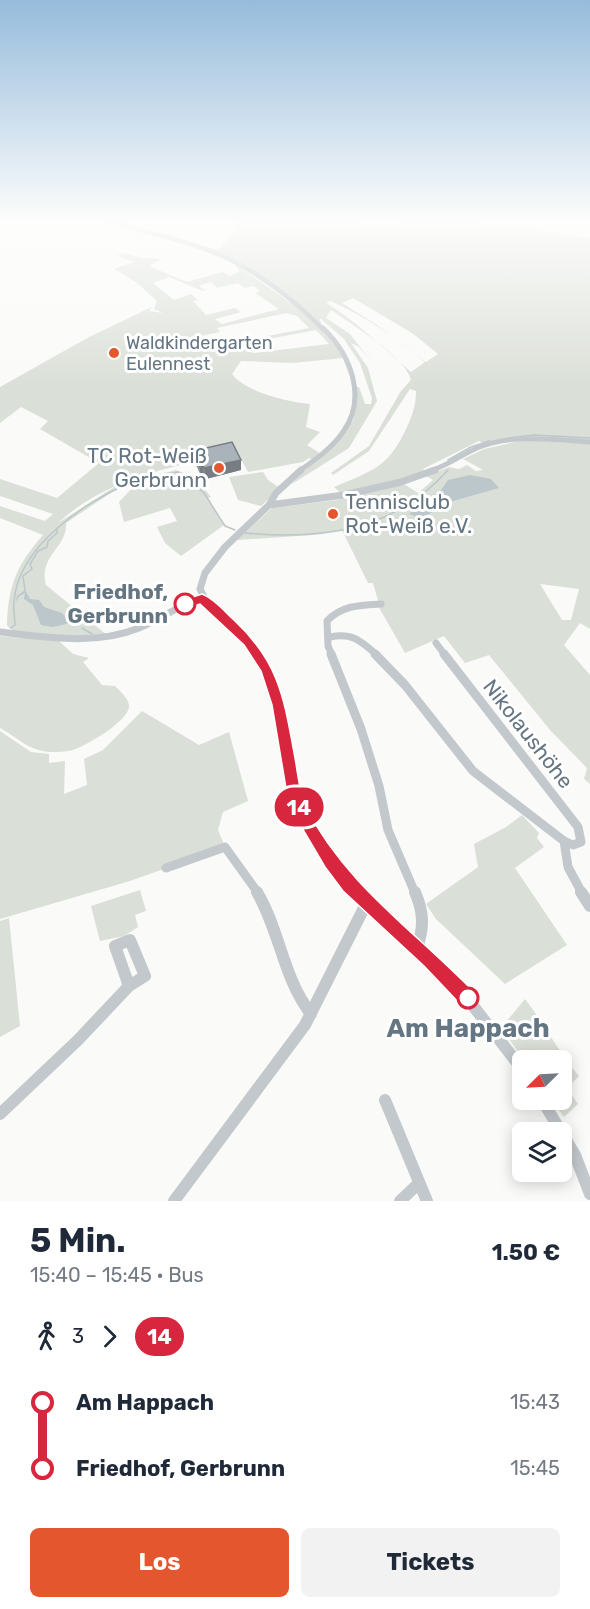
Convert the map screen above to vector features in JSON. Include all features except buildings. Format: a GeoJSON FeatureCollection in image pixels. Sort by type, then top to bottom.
{"type":"FeatureCollection","features":[{"type":"Feature","properties":{"kind":"street"},"geometry":{"type":"LineString","coordinates":[[254,276],[284,296],[340,347],[350,371],[355,396],[352,418],[339,439],[288,482],[239,531],[205,573],[200,589],[202,598],[249,642],[267,670],[278,705],[290,778],[300,811],[330,861],[367,902],[464,993],[512,1056]]}},
{"type":"Feature","properties":{"kind":"street"},"geometry":{"type":"LineString","coordinates":[[265,507],[335,496],[401,482],[440,468],[478,448],[504,441],[528,438],[590,442]]}},
{"type":"Feature","properties":{"kind":"street"},"geometry":{"type":"LineString","coordinates":[[3,632],[31,638],[114,636],[140,628],[180,605],[202,598]]}},
{"type":"Feature","properties":{"kind":"street"},"geometry":{"type":"LineString","coordinates":[[381,604],[337,610],[327,621],[330,637],[328,646],[361,729],[379,786],[387,830],[421,906],[424,927],[417,948]]}},
{"type":"Feature","properties":{"kind":"street"},"geometry":{"type":"LineString","coordinates":[[330,637],[337,632],[348,633],[373,650],[407,686],[466,764],[564,841],[573,845],[586,844]]}},
{"type":"Feature","properties":{"kind":"street","name":"Nikolaushöhe"},"geometry":{"type":"LineString","coordinates":[[436,642],[491,718],[578,826],[586,844]]}},
{"type":"Feature","properties":{"kind":"street"},"geometry":{"type":"LineString","coordinates":[[564,841],[562,851],[567,866],[590,906]]}},
{"type":"Feature","properties":{"kind":"street"},"geometry":{"type":"LineString","coordinates":[[166,868],[225,847],[248,878],[267,911],[296,994],[311,1014]]}},
{"type":"Feature","properties":{"kind":"street"},"geometry":{"type":"LineString","coordinates":[[174,1201],[311,1014],[367,902]]}},
{"type":"Feature","properties":{"kind":"street"},"geometry":{"type":"LineString","coordinates":[[0,1114],[129,986]]}},
{"type":"Feature","properties":{"kind":"street"},"geometry":{"type":"LineString","coordinates":[[385,1100],[427,1201]]}},
{"type":"Feature","properties":{"kind":"street"},"geometry":{"type":"LineString","coordinates":[[548,1110],[575,1155],[590,1194]]}},
{"type":"Feature","properties":{"kind":"street"},"geometry":{"type":"LineString","coordinates":[[400,1201],[419,1183]]}},
{"type":"Feature","properties":{"kind":"shaded area"},"geometry":{"type":"Polygon","coordinates":[[[126,276],[173,276],[187,282],[208,276],[252,276],[319,326],[344,358],[350,377],[343,358],[293,363],[241,361],[232,374],[257,391],[290,401],[310,404],[306,427],[320,432],[307,445],[321,454],[313,460],[309,458],[303,462],[248,472],[236,450],[165,469],[124,483],[176,470],[186,474],[200,484],[211,497],[208,498],[224,525],[181,556],[165,543],[157,527],[177,521],[170,508],[124,522],[119,502],[138,482],[118,488],[66,523],[63,539],[49,559],[45,575],[46,585],[107,635],[38,636],[24,634],[7,625],[9,598],[20,566],[43,535],[0,518],[0,506],[45,521],[53,514],[0,496],[0,479],[57,498],[99,463],[40,429],[48,421],[21,407],[0,423],[0,387],[89,337],[152,307],[149,311],[163,313],[154,309],[157,301],[126,276]],[[169,277],[153,283],[174,300],[191,294],[198,300],[193,301],[206,315],[235,308],[241,312],[215,319],[222,324],[279,309],[255,293],[260,291],[254,286],[245,288],[238,283],[217,288],[211,282],[199,286],[205,290],[169,277]],[[287,313],[217,328],[220,332],[201,336],[203,340],[227,336],[231,343],[309,328],[297,316],[287,313]],[[316,330],[247,343],[253,353],[329,344],[316,330]],[[115,487],[98,494],[58,523],[115,487]]]}},
{"type":"Feature","properties":{"kind":"shaded area"},"geometry":{"type":"Polygon","coordinates":[[[253,276],[590,276],[590,440],[538,437],[484,444],[479,441],[423,469],[426,473],[342,494],[334,487],[370,471],[386,460],[407,427],[416,396],[416,391],[410,389],[369,451],[333,475],[331,473],[369,446],[401,391],[411,380],[400,362],[411,372],[425,362],[415,354],[426,362],[438,354],[412,333],[353,298],[342,303],[390,335],[355,313],[330,301],[326,303],[378,343],[331,310],[326,318],[350,334],[373,364],[359,347],[351,343],[368,368],[377,401],[349,448],[292,484],[353,420],[356,407],[355,387],[359,387],[365,404],[371,404],[372,398],[360,363],[344,339],[320,318],[321,325],[253,276]]]}},
{"type":"Feature","properties":{"kind":"shaded area"},"geometry":{"type":"Polygon","coordinates":[[[524,440],[590,444],[590,629],[580,623],[564,645],[590,675],[590,784],[584,779],[587,768],[550,730],[489,655],[465,663],[444,636],[405,653],[377,604],[379,604],[373,583],[368,583],[342,530],[313,535],[237,540],[272,508],[337,500],[404,484],[418,493],[433,480],[426,476],[449,467],[459,469],[467,465],[476,471],[483,470],[463,459],[484,449],[524,440]],[[540,584],[562,620],[571,620],[579,589],[540,584]]]}},
{"type":"Feature","properties":{"kind":"shaded area"},"geometry":{"type":"Polygon","coordinates":[[[263,472],[268,480],[280,488],[261,506],[238,500],[229,477],[263,472]]]}},
{"type":"Feature","properties":{"kind":"shaded area"},"geometry":{"type":"Polygon","coordinates":[[[470,475],[491,479],[499,488],[453,501],[421,518],[409,514],[441,490],[448,480],[470,475]]]}},
{"type":"Feature","properties":{"kind":"shaded area"},"geometry":{"type":"Polygon","coordinates":[[[25,590],[30,599],[39,600],[44,607],[62,613],[70,623],[53,627],[41,625],[33,605],[24,599],[25,593],[19,596],[16,602],[17,596],[25,590]]]}},
{"type":"Feature","properties":{"kind":"shaded area"},"geometry":{"type":"Polygon","coordinates":[[[0,636],[59,641],[73,654],[89,658],[83,662],[102,685],[115,686],[121,692],[128,702],[128,711],[107,732],[73,750],[49,752],[23,743],[0,728],[0,636]]]}},
{"type":"Feature","properties":{"kind":"shaded area"},"geometry":{"type":"Polygon","coordinates":[[[142,711],[199,745],[229,732],[248,801],[223,812],[218,830],[225,847],[130,881],[0,919],[0,731],[31,752],[49,754],[49,763],[65,761],[64,794],[87,785],[84,759],[103,750],[142,711]]]}},
{"type":"Feature","properties":{"kind":"shaded area"},"geometry":{"type":"Polygon","coordinates":[[[522,815],[539,833],[537,838],[544,847],[515,868],[567,945],[505,984],[436,919],[426,904],[478,867],[474,844],[506,827],[522,815]]]}},
{"type":"Feature","properties":{"kind":"shaded area"},"geometry":{"type":"Polygon","coordinates":[[[140,890],[146,911],[135,915],[138,927],[124,936],[100,941],[91,906],[140,890]]]}},
{"type":"Feature","properties":{"kind":"shaded area"},"geometry":{"type":"Polygon","coordinates":[[[9,918],[20,1026],[0,1037],[0,921],[9,918]]]}},
{"type":"Feature","properties":{"kind":"shaded area"},"geometry":{"type":"Polygon","coordinates":[[[525,999],[560,1050],[517,1050],[501,1028],[525,999]]]}},
{"type":"Feature","properties":{"kind":"shaded area"},"geometry":{"type":"Polygon","coordinates":[[[572,1066],[579,1076],[572,1083],[572,1066]]]}},
{"type":"Feature","properties":{"kind":"shaded area"},"geometry":{"type":"Polygon","coordinates":[[[572,1095],[578,1104],[572,1110],[572,1095]]]}},
{"type":"Feature","properties":{"kind":"shaded area"},"geometry":{"type":"Polygon","coordinates":[[[559,1110],[572,1110],[564,1117],[559,1110]]]}},
{"type":"Feature","properties":{"kind":"waterway"},"geometry":{"type":"LineString","coordinates":[[508,438],[534,435],[590,438]]}},
{"type":"Feature","properties":{"kind":"waterway"},"geometry":{"type":"LineString","coordinates":[[448,460],[471,447],[489,441]]}},
{"type":"Feature","properties":{"kind":"waterway"},"geometry":{"type":"LineString","coordinates":[[245,533],[302,535],[356,527],[381,519],[404,507],[427,491],[448,470]]}},
{"type":"Feature","properties":{"kind":"waterway"},"geometry":{"type":"LineString","coordinates":[[140,479],[178,472],[204,493],[225,526],[235,530]]}},
{"type":"Feature","properties":{"kind":"waterway"},"geometry":{"type":"LineString","coordinates":[[57,529],[98,499],[136,480]]}},
{"type":"Feature","properties":{"kind":"waterway"},"geometry":{"type":"LineString","coordinates":[[11,628],[15,625],[14,605],[18,581],[28,561],[57,529]]}},
{"type":"Feature","properties":{"kind":"waterway"},"geometry":{"type":"LineString","coordinates":[[25,590],[23,576],[32,569],[30,564],[38,551],[47,547],[48,541],[57,533],[57,529]]}},
{"type":"Feature","properties":{"kind":"waterway"},"geometry":{"type":"LineString","coordinates":[[70,623],[74,624]]}},
{"type":"Feature","properties":{"kind":"waterway"},"geometry":{"type":"LineString","coordinates":[[82,628],[92,634]]}},
{"type":"Feature","properties":{"kind":"bus line","name":"14"},"geometry":{"type":"LineString","coordinates":[[185,604],[202,598],[249,642],[260,657],[267,670],[278,705],[294,794],[300,811],[330,861],[349,885],[468,998]]}},
{"type":"Feature","properties":{"kind":"place","name":"Waldkindergarten Eulennest"},"geometry":{"type":"Point","coordinates":[114,353]}},
{"type":"Feature","properties":{"kind":"place","name":"TC Rot-Weiß Gerbrunn"},"geometry":{"type":"Point","coordinates":[219,468]}},
{"type":"Feature","properties":{"kind":"place","name":"Tennisclub Rot-Weiß e.V."},"geometry":{"type":"Point","coordinates":[333,514]}},
{"type":"Feature","properties":{"kind":"place","name":"Friedhof, Gerbrunn"},"geometry":{"type":"Point","coordinates":[185,604]}},
{"type":"Feature","properties":{"kind":"place","name":"Am Happach"},"geometry":{"type":"Point","coordinates":[468,998]}}]}
